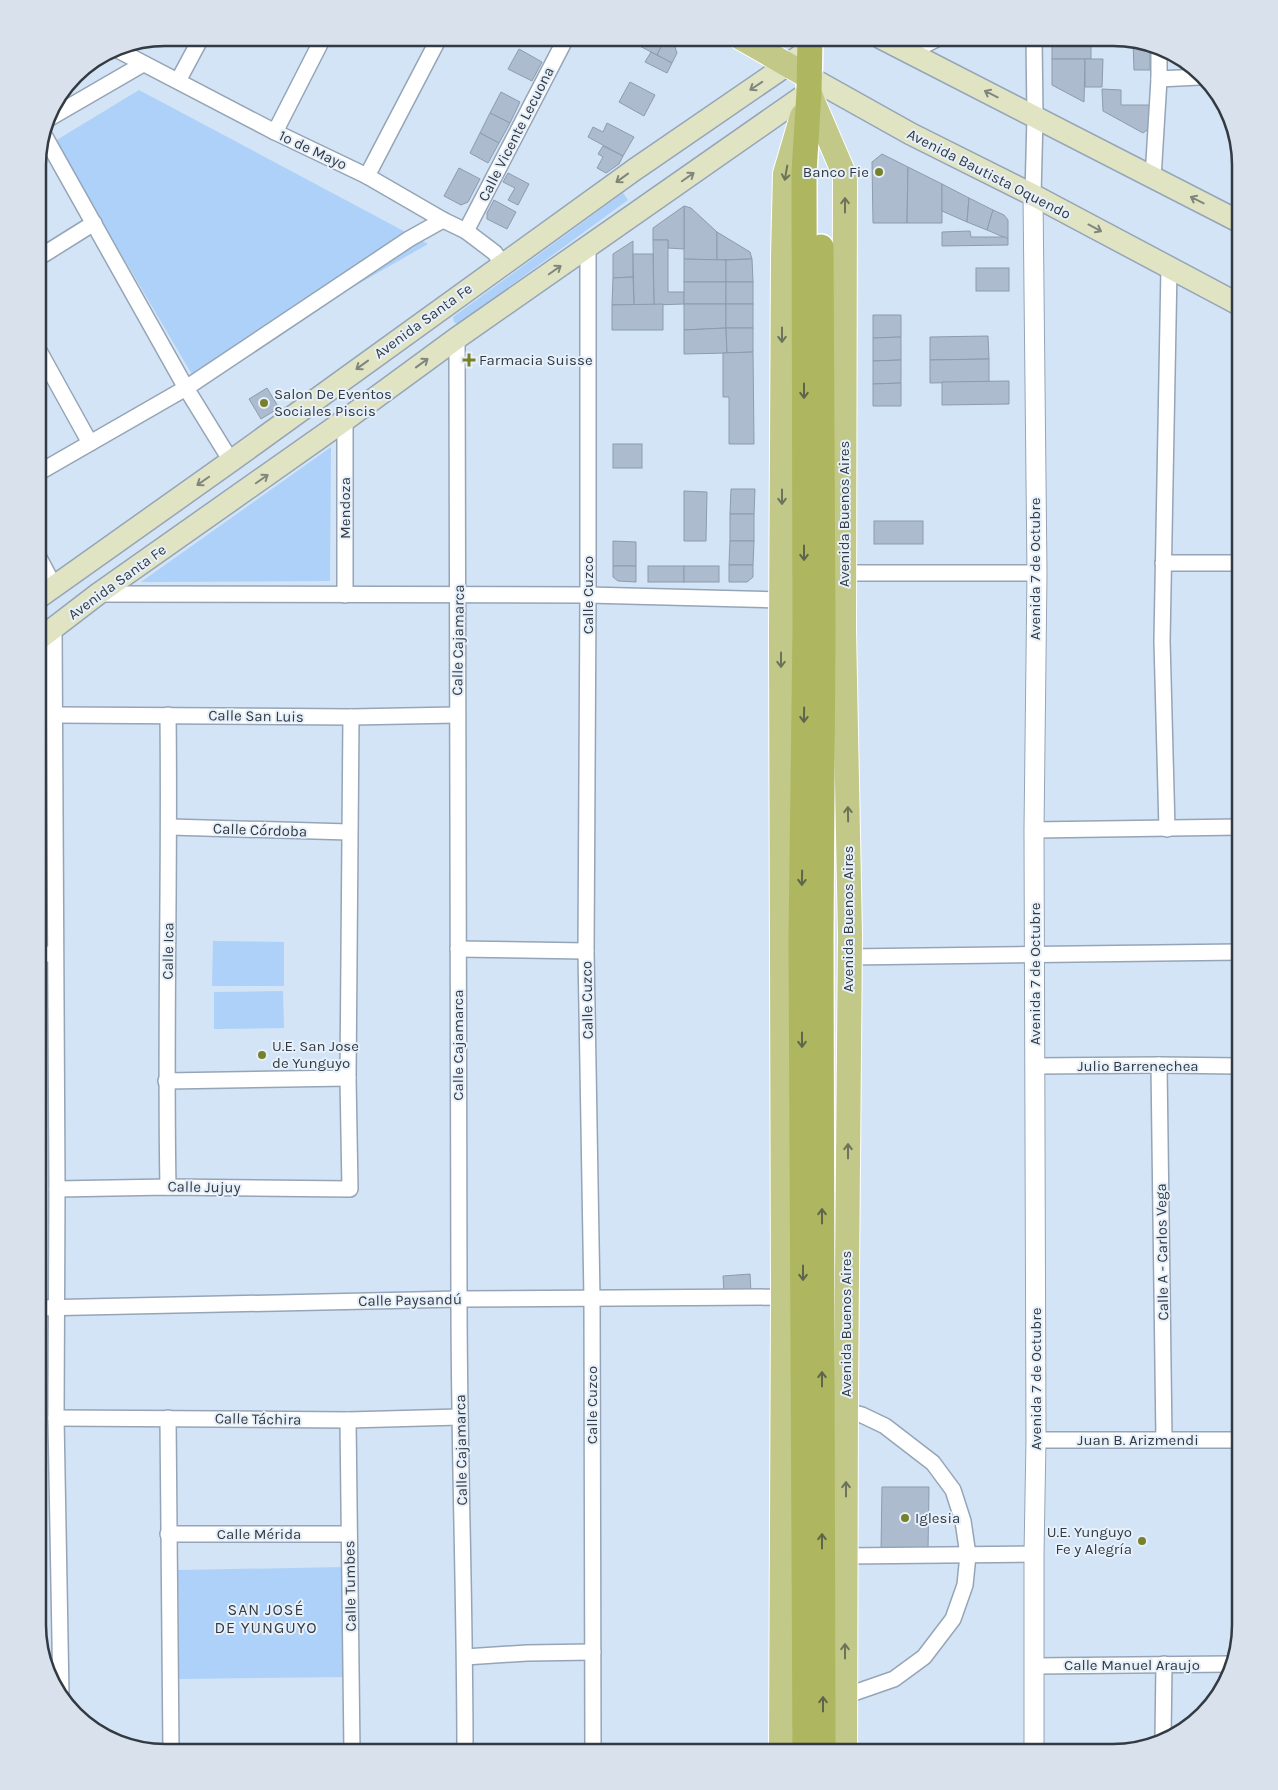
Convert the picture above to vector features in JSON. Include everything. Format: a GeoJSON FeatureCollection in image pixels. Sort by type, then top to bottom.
{"type":"FeatureCollection","features":[{"type":"Feature","properties":{"kind":"highway","name":"Avenida Buenos Aires"},"geometry":{"type":"LineString","coordinates":[[805,1744],[802,939],[805,631],[804,172],[810,47]]}},
{"type":"Feature","properties":{"kind":"highway","name":"Avenida Buenos Aires"},"geometry":{"type":"LineString","coordinates":[[809,85],[820,168],[821,263],[823,619],[821,939],[823,1744]]}},
{"type":"Feature","properties":{"kind":"main road","name":"Avenida Bautista Oquendo"},"geometry":{"type":"LineString","coordinates":[[756,47],[788,65],[809,85],[1033,195],[1232,301]]}},
{"type":"Feature","properties":{"kind":"main road","name":"Avenida Santa Fe"},"geometry":{"type":"LineString","coordinates":[[47,592],[634,170],[788,65],[806,47]]}},
{"type":"Feature","properties":{"kind":"main road"},"geometry":{"type":"LineString","coordinates":[[899,47],[1232,218]]}},
{"type":"Feature","properties":{"kind":"main road","name":"Avenida Santa Fe"},"geometry":{"type":"LineString","coordinates":[[47,633],[98,594],[588,247],[809,85]]}},
{"type":"Feature","properties":{"kind":"main road","name":"Avenida Buenos Aires"},"geometry":{"type":"LineString","coordinates":[[809,85],[845,176],[844,573],[849,957],[845,1744]]}},
{"type":"Feature","properties":{"kind":"main road","name":"Avenida Buenos Aires"},"geometry":{"type":"LineString","coordinates":[[781,1744],[783,257],[785,174],[809,85]]}},
{"type":"Feature","properties":{"kind":"street"},"geometry":{"type":"LineString","coordinates":[[178,81],[197,46]]}},
{"type":"Feature","properties":{"kind":"street"},"geometry":{"type":"LineString","coordinates":[[275,132],[319,46]]}},
{"type":"Feature","properties":{"kind":"street"},"geometry":{"type":"LineString","coordinates":[[366,176],[435,46]]}},
{"type":"Feature","properties":{"kind":"street","name":"Calle Vicente Lecuona"},"geometry":{"type":"LineString","coordinates":[[466,231],[562,46]]}},
{"type":"Feature","properties":{"kind":"street"},"geometry":{"type":"LineString","coordinates":[[910,52],[921,47]]}},
{"type":"Feature","properties":{"kind":"street"},"geometry":{"type":"LineString","coordinates":[[1033,195],[1034,47]]}},
{"type":"Feature","properties":{"kind":"street","name":"1º de Mayo"},"geometry":{"type":"LineString","coordinates":[[125,54],[275,132],[366,176],[466,231],[495,253],[502,264]]}},
{"type":"Feature","properties":{"kind":"street"},"geometry":{"type":"LineString","coordinates":[[1153,178],[1159,56]]}},
{"type":"Feature","properties":{"kind":"street"},"geometry":{"type":"LineString","coordinates":[[58,114],[143,64]]}},
{"type":"Feature","properties":{"kind":"street"},"geometry":{"type":"LineString","coordinates":[[1159,79],[1193,77]]}},
{"type":"Feature","properties":{"kind":"street"},"geometry":{"type":"LineString","coordinates":[[49,143],[186,388],[231,461]]}},
{"type":"Feature","properties":{"kind":"street","name":"Avenida 7 de Octubre"},"geometry":{"type":"LineString","coordinates":[[1033,195],[1037,573],[1034,830],[1036,954],[1034,1744]]}},
{"type":"Feature","properties":{"kind":"street"},"geometry":{"type":"LineString","coordinates":[[47,468],[186,388],[408,240],[443,220]]}},
{"type":"Feature","properties":{"kind":"street"},"geometry":{"type":"LineString","coordinates":[[47,252],[94,223]]}},
{"type":"Feature","properties":{"kind":"street","name":"Calle Cuzco"},"geometry":{"type":"LineString","coordinates":[[588,247],[586,950],[592,1299],[593,1743]]}},
{"type":"Feature","properties":{"kind":"street"},"geometry":{"type":"LineString","coordinates":[[1168,829],[1162,642],[1169,268]]}},
{"type":"Feature","properties":{"kind":"street","name":"Calle Cajamarca"},"geometry":{"type":"LineString","coordinates":[[457,338],[459,1299],[465,1743]]}},
{"type":"Feature","properties":{"kind":"street"},"geometry":{"type":"LineString","coordinates":[[47,365],[90,442]]}},
{"type":"Feature","properties":{"kind":"street","name":"Mendoza"},"geometry":{"type":"LineString","coordinates":[[344,420],[345,595]]}},
{"type":"Feature","properties":{"kind":"street"},"geometry":{"type":"LineString","coordinates":[[1163,563],[1232,563]]}},
{"type":"Feature","properties":{"kind":"street"},"geometry":{"type":"LineString","coordinates":[[844,573],[1037,573]]}},
{"type":"Feature","properties":{"kind":"street"},"geometry":{"type":"LineString","coordinates":[[98,594],[588,595],[782,600]]}},
{"type":"Feature","properties":{"kind":"street"},"geometry":{"type":"LineString","coordinates":[[47,640],[55,715],[55,954],[58,1189],[56,1308],[58,1676]]}},
{"type":"Feature","properties":{"kind":"street","name":"Calle San Luis"},"geometry":{"type":"LineString","coordinates":[[55,715],[350,717],[457,715]]}},
{"type":"Feature","properties":{"kind":"street","name":"Calle Ica"},"geometry":{"type":"LineString","coordinates":[[168,715],[170,827],[166,1081],[168,1187]]}},
{"type":"Feature","properties":{"kind":"street"},"geometry":{"type":"LineString","coordinates":[[166,1081],[348,1078],[350,717]]}},
{"type":"Feature","properties":{"kind":"street","name":"Calle Córdoba"},"geometry":{"type":"LineString","coordinates":[[170,827],[349,832]]}},
{"type":"Feature","properties":{"kind":"street"},"geometry":{"type":"LineString","coordinates":[[1034,830],[1232,827]]}},
{"type":"Feature","properties":{"kind":"street"},"geometry":{"type":"LineString","coordinates":[[458,949],[586,950]]}},
{"type":"Feature","properties":{"kind":"street"},"geometry":{"type":"LineString","coordinates":[[849,957],[1232,952]]}},
{"type":"Feature","properties":{"kind":"street"},"geometry":{"type":"LineString","coordinates":[[46,954],[55,954]]}},
{"type":"Feature","properties":{"kind":"street","name":"Calle A - Carlos Vega"},"geometry":{"type":"LineString","coordinates":[[1159,1065],[1164,1440]]}},
{"type":"Feature","properties":{"kind":"street","name":"Julio Barrenechea"},"geometry":{"type":"LineString","coordinates":[[1035,1066],[1232,1066]]}},
{"type":"Feature","properties":{"kind":"street","name":"Calle Jujuy"},"geometry":{"type":"LineString","coordinates":[[58,1189],[168,1187],[350,1189],[348,1078]]}},
{"type":"Feature","properties":{"kind":"street","name":"Calle Paysandú"},"geometry":{"type":"LineString","coordinates":[[46,1308],[459,1299],[783,1297]]}},
{"type":"Feature","properties":{"kind":"street"},"geometry":{"type":"LineString","coordinates":[[845,1696],[894,1679],[924,1657],[953,1619],[965,1585],[968,1555],[964,1522],[953,1490],[933,1463],[885,1426],[862,1415],[846,1411]]}},
{"type":"Feature","properties":{"kind":"street","name":"Calle Táchira"},"geometry":{"type":"LineString","coordinates":[[56,1418],[348,1420],[460,1417]]}},
{"type":"Feature","properties":{"kind":"street"},"geometry":{"type":"LineString","coordinates":[[168,1418],[171,1743]]}},
{"type":"Feature","properties":{"kind":"street","name":"Calle Tumbes"},"geometry":{"type":"LineString","coordinates":[[348,1420],[352,1743]]}},
{"type":"Feature","properties":{"kind":"street","name":"Juan B. Arizmendi"},"geometry":{"type":"LineString","coordinates":[[1036,1440],[1232,1440]]}},
{"type":"Feature","properties":{"kind":"street","name":"Calle Mérida"},"geometry":{"type":"LineString","coordinates":[[168,1534],[349,1534]]}},
{"type":"Feature","properties":{"kind":"street"},"geometry":{"type":"LineString","coordinates":[[845,1556],[1034,1554]]}},
{"type":"Feature","properties":{"kind":"street"},"geometry":{"type":"LineString","coordinates":[[465,1657],[527,1653],[593,1652]]}},
{"type":"Feature","properties":{"kind":"street"},"geometry":{"type":"LineString","coordinates":[[1163,1733],[1164,1664]]}},
{"type":"Feature","properties":{"kind":"street","name":"Calle Manuel Araujo"},"geometry":{"type":"LineString","coordinates":[[1035,1666],[1225,1664]]}},
{"type":"Feature","properties":{"kind":"shaded area"},"geometry":{"type":"Polygon","coordinates":[[[139,90],[428,244],[194,378],[55,141],[139,90]]]}},
{"type":"Feature","properties":{"kind":"shaded area"},"geometry":{"type":"Polygon","coordinates":[[[623,193],[628,200],[458,324],[454,322],[453,317],[623,193]]]}},
{"type":"Feature","properties":{"kind":"shaded area"},"geometry":{"type":"Polygon","coordinates":[[[331,447],[330,581],[141,582],[331,447]]]}},
{"type":"Feature","properties":{"kind":"shaded area"},"geometry":{"type":"Polygon","coordinates":[[[213,941],[284,942],[284,986],[212,986],[213,941]]]}},
{"type":"Feature","properties":{"kind":"shaded area"},"geometry":{"type":"Polygon","coordinates":[[[283,991],[284,1028],[214,1029],[214,992],[283,991]]]}},
{"type":"Feature","properties":{"kind":"shaded area"},"geometry":{"type":"Polygon","coordinates":[[[344,1567],[346,1677],[179,1679],[178,1570],[344,1567]]]}},
{"type":"Feature","properties":{"kind":"building"},"geometry":{"type":"Polygon","coordinates":[[[641,46],[661,47],[657,55],[641,46]]]}},
{"type":"Feature","properties":{"kind":"building"},"geometry":{"type":"Polygon","coordinates":[[[661,47],[674,47],[677,53],[672,63],[657,55],[661,47]]]}},
{"type":"Feature","properties":{"kind":"building"},"geometry":{"type":"Polygon","coordinates":[[[1052,47],[1091,47],[1091,59],[1052,59],[1052,47]]]}},
{"type":"Feature","properties":{"kind":"building"},"geometry":{"type":"Polygon","coordinates":[[[519,49],[542,62],[532,81],[508,69],[519,49]]]}},
{"type":"Feature","properties":{"kind":"building"},"geometry":{"type":"Polygon","coordinates":[[[1133,49],[1150,53],[1150,70],[1134,70],[1133,49]]]}},
{"type":"Feature","properties":{"kind":"building"},"geometry":{"type":"Polygon","coordinates":[[[651,52],[672,63],[667,73],[645,62],[651,52]]]}},
{"type":"Feature","properties":{"kind":"building"},"geometry":{"type":"Polygon","coordinates":[[[1052,59],[1085,59],[1084,102],[1052,85],[1052,59]]]}},
{"type":"Feature","properties":{"kind":"building"},"geometry":{"type":"Polygon","coordinates":[[[1085,59],[1103,59],[1102,87],[1085,87],[1085,59]]]}},
{"type":"Feature","properties":{"kind":"building"},"geometry":{"type":"Polygon","coordinates":[[[630,82],[655,95],[644,116],[619,102],[630,82]]]}},
{"type":"Feature","properties":{"kind":"building"},"geometry":{"type":"Polygon","coordinates":[[[1102,89],[1121,90],[1121,105],[1151,105],[1151,127],[1143,133],[1103,111],[1102,89]]]}},
{"type":"Feature","properties":{"kind":"building"},"geometry":{"type":"Polygon","coordinates":[[[501,92],[520,102],[510,123],[490,113],[501,92]]]}},
{"type":"Feature","properties":{"kind":"building"},"geometry":{"type":"Polygon","coordinates":[[[490,113],[510,123],[499,143],[480,133],[490,113]]]}},
{"type":"Feature","properties":{"kind":"building"},"geometry":{"type":"Polygon","coordinates":[[[607,123],[634,137],[623,156],[588,137],[593,127],[603,132],[607,123]]]}},
{"type":"Feature","properties":{"kind":"building"},"geometry":{"type":"Polygon","coordinates":[[[480,133],[499,143],[488,163],[470,153],[480,133]]]}},
{"type":"Feature","properties":{"kind":"building"},"geometry":{"type":"Polygon","coordinates":[[[603,146],[623,156],[619,164],[606,173],[597,168],[603,157],[598,154],[603,146]]]}},
{"type":"Feature","properties":{"kind":"building"},"geometry":{"type":"Polygon","coordinates":[[[882,154],[908,167],[907,223],[873,223],[872,162],[882,154]]]}},
{"type":"Feature","properties":{"kind":"building"},"geometry":{"type":"Polygon","coordinates":[[[908,167],[942,184],[942,223],[907,223],[908,167]]]}},
{"type":"Feature","properties":{"kind":"building"},"geometry":{"type":"Polygon","coordinates":[[[459,168],[480,179],[468,202],[461,205],[444,196],[459,168]]]}},
{"type":"Feature","properties":{"kind":"building"},"geometry":{"type":"Polygon","coordinates":[[[508,173],[529,184],[518,205],[508,200],[515,188],[503,182],[508,173]]]}},
{"type":"Feature","properties":{"kind":"building"},"geometry":{"type":"Polygon","coordinates":[[[942,184],[969,198],[967,222],[942,211],[942,184]]]}},
{"type":"Feature","properties":{"kind":"building"},"geometry":{"type":"Polygon","coordinates":[[[969,198],[993,210],[987,230],[967,222],[969,198]]]}},
{"type":"Feature","properties":{"kind":"building"},"geometry":{"type":"Polygon","coordinates":[[[494,200],[516,212],[507,229],[487,219],[487,213],[494,200]]]}},
{"type":"Feature","properties":{"kind":"building"},"geometry":{"type":"Polygon","coordinates":[[[684,206],[691,208],[717,232],[717,260],[684,259],[684,206]]]}},
{"type":"Feature","properties":{"kind":"building"},"geometry":{"type":"Polygon","coordinates":[[[684,206],[684,249],[668,248],[668,240],[653,240],[653,228],[684,206]]]}},
{"type":"Feature","properties":{"kind":"building"},"geometry":{"type":"Polygon","coordinates":[[[993,210],[1004,215],[1008,220],[1008,239],[987,230],[993,210]]]}},
{"type":"Feature","properties":{"kind":"building"},"geometry":{"type":"Polygon","coordinates":[[[970,231],[971,237],[1005,237],[1008,239],[1008,245],[942,246],[942,232],[970,231]]]}},
{"type":"Feature","properties":{"kind":"building"},"geometry":{"type":"Polygon","coordinates":[[[717,232],[750,252],[752,259],[717,260],[717,232]]]}},
{"type":"Feature","properties":{"kind":"building"},"geometry":{"type":"Polygon","coordinates":[[[653,240],[668,240],[668,292],[684,292],[684,304],[654,305],[653,240]]]}},
{"type":"Feature","properties":{"kind":"building"},"geometry":{"type":"Polygon","coordinates":[[[633,241],[633,277],[613,278],[613,254],[633,241]]]}},
{"type":"Feature","properties":{"kind":"building"},"geometry":{"type":"Polygon","coordinates":[[[633,254],[653,254],[654,305],[634,305],[633,254]]]}},
{"type":"Feature","properties":{"kind":"building"},"geometry":{"type":"Polygon","coordinates":[[[684,259],[726,260],[726,282],[684,282],[684,259]]]}},
{"type":"Feature","properties":{"kind":"building"},"geometry":{"type":"Polygon","coordinates":[[[752,259],[753,282],[726,282],[726,260],[752,259]]]}},
{"type":"Feature","properties":{"kind":"building"},"geometry":{"type":"Polygon","coordinates":[[[976,268],[1009,268],[1009,291],[976,291],[976,268]]]}},
{"type":"Feature","properties":{"kind":"building"},"geometry":{"type":"Polygon","coordinates":[[[633,277],[634,305],[612,305],[613,278],[633,277]]]}},
{"type":"Feature","properties":{"kind":"building"},"geometry":{"type":"Polygon","coordinates":[[[684,282],[726,282],[726,304],[684,304],[684,282]]]}},
{"type":"Feature","properties":{"kind":"building"},"geometry":{"type":"Polygon","coordinates":[[[726,282],[753,282],[753,304],[726,304],[726,282]]]}},
{"type":"Feature","properties":{"kind":"building"},"geometry":{"type":"Polygon","coordinates":[[[663,304],[663,330],[612,330],[612,305],[663,304]]]}},
{"type":"Feature","properties":{"kind":"building"},"geometry":{"type":"Polygon","coordinates":[[[684,304],[726,304],[726,328],[684,330],[684,304]]]}},
{"type":"Feature","properties":{"kind":"building"},"geometry":{"type":"Polygon","coordinates":[[[726,304],[753,304],[753,328],[726,328],[726,304]]]}},
{"type":"Feature","properties":{"kind":"building"},"geometry":{"type":"Polygon","coordinates":[[[873,315],[901,315],[901,337],[873,338],[873,315]]]}},
{"type":"Feature","properties":{"kind":"building"},"geometry":{"type":"Polygon","coordinates":[[[726,328],[727,353],[684,354],[684,330],[726,328]]]}},
{"type":"Feature","properties":{"kind":"building"},"geometry":{"type":"Polygon","coordinates":[[[726,328],[753,328],[753,352],[727,353],[726,328]]]}},
{"type":"Feature","properties":{"kind":"building"},"geometry":{"type":"Polygon","coordinates":[[[988,336],[989,359],[930,360],[930,337],[988,336]]]}},
{"type":"Feature","properties":{"kind":"building"},"geometry":{"type":"Polygon","coordinates":[[[901,337],[901,360],[873,361],[873,338],[901,337]]]}},
{"type":"Feature","properties":{"kind":"building"},"geometry":{"type":"Polygon","coordinates":[[[753,352],[754,444],[729,444],[729,397],[723,397],[723,353],[753,352]]]}},
{"type":"Feature","properties":{"kind":"building"},"geometry":{"type":"Polygon","coordinates":[[[989,359],[989,382],[930,383],[930,360],[989,359]]]}},
{"type":"Feature","properties":{"kind":"building"},"geometry":{"type":"Polygon","coordinates":[[[901,360],[901,383],[873,384],[873,361],[901,360]]]}},
{"type":"Feature","properties":{"kind":"building"},"geometry":{"type":"Polygon","coordinates":[[[1009,381],[1009,404],[942,405],[942,382],[1009,381]]]}},
{"type":"Feature","properties":{"kind":"building"},"geometry":{"type":"Polygon","coordinates":[[[901,383],[901,406],[873,406],[873,384],[901,383]]]}},
{"type":"Feature","properties":{"kind":"building","name":"Salon De Eventos Sociales Piscis"},"geometry":{"type":"Polygon","coordinates":[[[267,388],[279,408],[261,419],[249,399],[267,388]]]}},
{"type":"Feature","properties":{"kind":"building"},"geometry":{"type":"Polygon","coordinates":[[[613,444],[642,444],[642,468],[613,468],[613,444]]]}},
{"type":"Feature","properties":{"kind":"building"},"geometry":{"type":"Polygon","coordinates":[[[731,489],[755,489],[754,514],[730,514],[731,489]]]}},
{"type":"Feature","properties":{"kind":"building"},"geometry":{"type":"Polygon","coordinates":[[[684,491],[707,492],[706,541],[684,541],[684,491]]]}},
{"type":"Feature","properties":{"kind":"building"},"geometry":{"type":"Polygon","coordinates":[[[730,514],[754,514],[754,541],[730,541],[730,514]]]}},
{"type":"Feature","properties":{"kind":"building"},"geometry":{"type":"Polygon","coordinates":[[[874,521],[923,521],[923,544],[874,544],[874,521]]]}},
{"type":"Feature","properties":{"kind":"building"},"geometry":{"type":"Polygon","coordinates":[[[613,541],[636,542],[636,566],[613,566],[613,541]]]}},
{"type":"Feature","properties":{"kind":"building"},"geometry":{"type":"Polygon","coordinates":[[[730,541],[754,541],[753,565],[729,565],[730,541]]]}},
{"type":"Feature","properties":{"kind":"building"},"geometry":{"type":"Polygon","coordinates":[[[729,565],[753,565],[753,577],[747,582],[729,582],[729,565]]]}},
{"type":"Feature","properties":{"kind":"building"},"geometry":{"type":"Polygon","coordinates":[[[613,566],[636,566],[636,582],[618,581],[613,577],[613,566]]]}},
{"type":"Feature","properties":{"kind":"building"},"geometry":{"type":"Polygon","coordinates":[[[648,566],[684,566],[684,582],[648,582],[648,566]]]}},
{"type":"Feature","properties":{"kind":"building"},"geometry":{"type":"Polygon","coordinates":[[[684,566],[719,566],[719,582],[684,582],[684,566]]]}},
{"type":"Feature","properties":{"kind":"building"},"geometry":{"type":"Polygon","coordinates":[[[750,1274],[751,1292],[724,1293],[723,1276],[750,1274]]]}},
{"type":"Feature","properties":{"kind":"building","name":"Iglesia"},"geometry":{"type":"Polygon","coordinates":[[[882,1487],[929,1487],[928,1550],[881,1549],[882,1487]]]}},
{"type":"Feature","properties":{"kind":"place","name":"Banco Fie"},"geometry":{"type":"Point","coordinates":[879,172]}},
{"type":"Feature","properties":{"kind":"place","name":"Farmacia Suisse"},"geometry":{"type":"Point","coordinates":[469,360]}},
{"type":"Feature","properties":{"kind":"place","name":"Salon De Eventos Sociales Piscis"},"geometry":{"type":"Point","coordinates":[264,403]}},
{"type":"Feature","properties":{"kind":"place","name":"U.E. San Jose de Yunguyo"},"geometry":{"type":"Point","coordinates":[262,1055]}},
{"type":"Feature","properties":{"kind":"place","name":"Iglesia"},"geometry":{"type":"Point","coordinates":[905,1518]}},
{"type":"Feature","properties":{"kind":"place","name":"U.E. Yunguyo Fe y Alegría"},"geometry":{"type":"Point","coordinates":[1142,1541]}},
{"type":"Feature","properties":{"kind":"district","name":"SAN JOSÉ DE YUNGUYO"},"geometry":{"type":"Point","coordinates":[266,1618]}}]}
